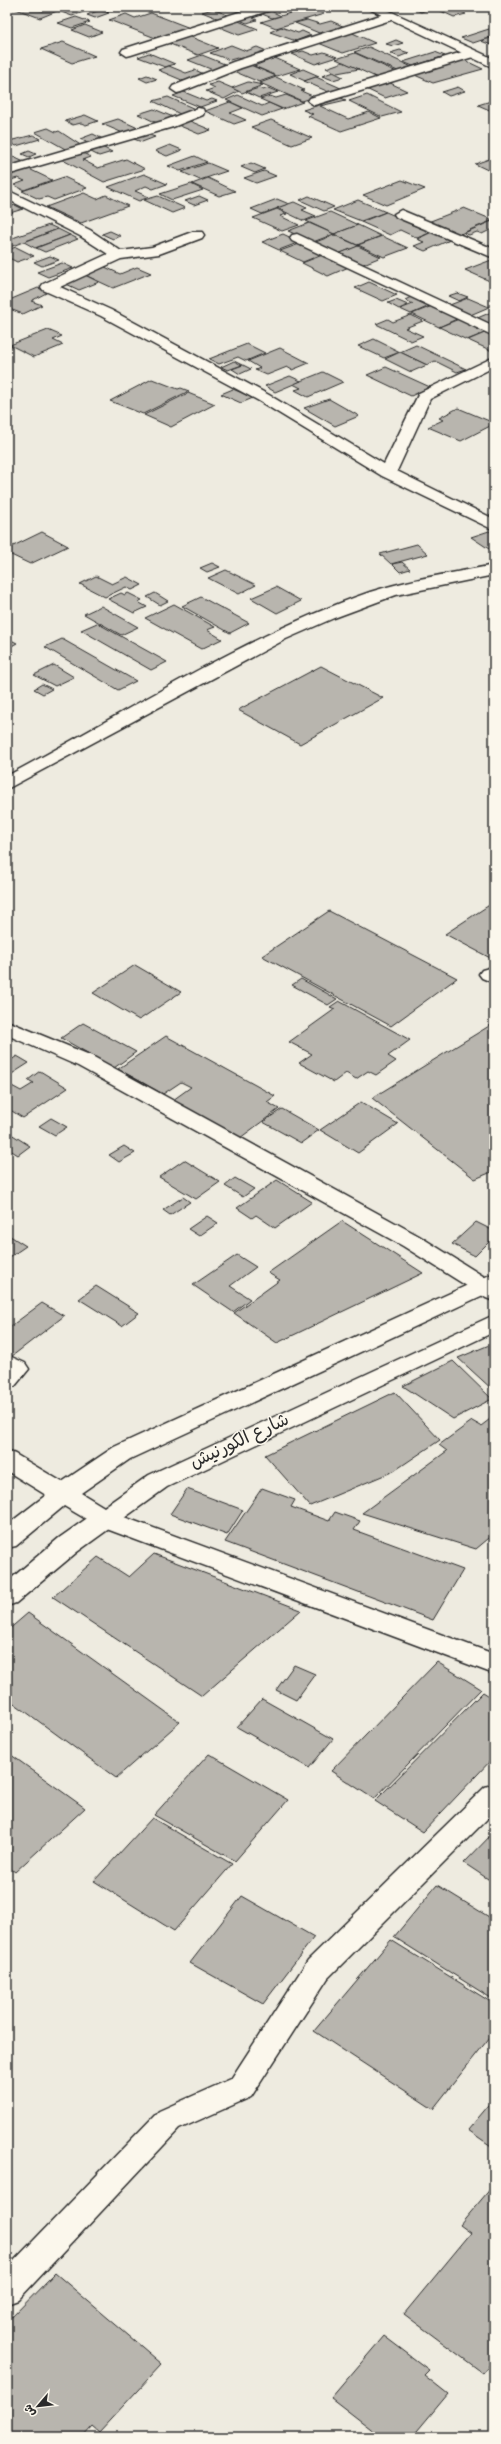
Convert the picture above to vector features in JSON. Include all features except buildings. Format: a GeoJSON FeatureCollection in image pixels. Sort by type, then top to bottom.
{"type":"FeatureCollection","features":[{"type":"Feature","properties":{"kind":"street"},"geometry":{"type":"LineString","coordinates":[[127,52],[267,7]]}},
{"type":"Feature","properties":{"kind":"street"},"geometry":{"type":"LineString","coordinates":[[371,7],[469,54],[494,64]]}},
{"type":"Feature","properties":{"kind":"street"},"geometry":{"type":"LineString","coordinates":[[177,89],[236,65],[390,16]]}},
{"type":"Feature","properties":{"kind":"street"},"geometry":{"type":"LineString","coordinates":[[314,101],[469,54]]}},
{"type":"Feature","properties":{"kind":"street"},"geometry":{"type":"LineString","coordinates":[[7,171],[168,124],[198,112]]}},
{"type":"Feature","properties":{"kind":"street"},"geometry":{"type":"LineString","coordinates":[[7,194],[85,233],[118,255]]}},
{"type":"Feature","properties":{"kind":"street"},"geometry":{"type":"LineString","coordinates":[[401,214],[494,254]]}},
{"type":"Feature","properties":{"kind":"street"},"geometry":{"type":"LineString","coordinates":[[197,235],[154,251],[118,255],[48,287],[106,312],[157,342],[264,398],[388,473],[494,525]]}},
{"type":"Feature","properties":{"kind":"street"},"geometry":{"type":"LineString","coordinates":[[296,238],[494,332]]}},
{"type":"Feature","properties":{"kind":"street"},"geometry":{"type":"LineString","coordinates":[[388,473],[424,396],[494,361]]}},
{"type":"Feature","properties":{"kind":"street"},"geometry":{"type":"LineString","coordinates":[[10,774],[264,643],[318,618],[377,595],[494,570]]}},
{"type":"Feature","properties":{"kind":"street"},"geometry":{"type":"LineString","coordinates":[[7,1027],[85,1061],[491,1287]]}},
{"type":"Feature","properties":{"kind":"street"},"geometry":{"type":"LineString","coordinates":[[7,1539],[64,1493],[122,1453],[491,1287]]}},
{"type":"Feature","properties":{"kind":"street","name":"شارع الكورنيش"},"geometry":{"type":"LineString","coordinates":[[7,1596],[68,1545],[158,1481],[494,1323]]}},
{"type":"Feature","properties":{"kind":"street"},"geometry":{"type":"LineString","coordinates":[[7,1363],[17,1369],[7,1380]]}},
{"type":"Feature","properties":{"kind":"street"},"geometry":{"type":"LineString","coordinates":[[7,1460],[105,1519],[494,1664]]}},
{"type":"Feature","properties":{"kind":"street"},"geometry":{"type":"LineString","coordinates":[[7,2290],[169,2120],[241,2088],[318,1969],[494,1795]]}}]}
